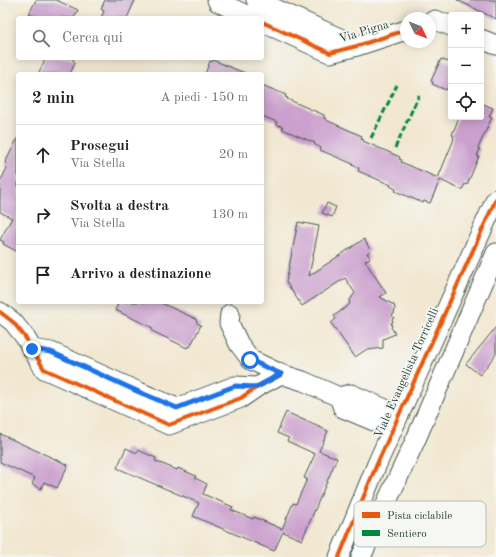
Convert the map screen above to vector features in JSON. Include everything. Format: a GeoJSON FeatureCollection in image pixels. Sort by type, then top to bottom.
{"type":"FeatureCollection","features":[{"type":"Feature","properties":{"kind":"street"},"geometry":{"type":"LineString","coordinates":[[217,0],[218,2],[249,16]]}},
{"type":"Feature","properties":{"kind":"street","name":"Via Pigna"},"geometry":{"type":"LineString","coordinates":[[256,0],[357,46]]}},
{"type":"Feature","properties":{"kind":"street"},"geometry":{"type":"LineString","coordinates":[[436,20],[448,25]]}},
{"type":"Feature","properties":{"kind":"street","name":"Via Pigna"},"geometry":{"type":"LineString","coordinates":[[264,23],[330,53],[400,32]]}},
{"type":"Feature","properties":{"kind":"street"},"geometry":{"type":"LineString","coordinates":[[484,40],[496,45]]}},
{"type":"Feature","properties":{"kind":"street","name":"Viale Evangelista Torricelli"},"geometry":{"type":"LineString","coordinates":[[362,501],[377,464],[496,199]]}},
{"type":"Feature","properties":{"kind":"street"},"geometry":{"type":"LineString","coordinates":[[387,501],[416,439],[496,253]]}},
{"type":"Feature","properties":{"kind":"street"},"geometry":{"type":"LineString","coordinates":[[0,312],[13,322],[25,337],[44,369],[169,425],[241,398],[257,387],[281,374]]}},
{"type":"Feature","properties":{"kind":"street"},"geometry":{"type":"LineString","coordinates":[[230,314],[229,322],[239,344],[250,360],[281,374],[303,381],[339,398],[351,394],[396,422]]}},
{"type":"Feature","properties":{"kind":"street","name":"Viale Evangelista Torricelli"},"geometry":{"type":"LineString","coordinates":[[339,557],[354,520]]}},
{"type":"Feature","properties":{"kind":"street"},"geometry":{"type":"LineString","coordinates":[[361,557],[366,547]]}},
{"type":"Feature","properties":{"kind":"building"},"geometry":{"type":"Polygon","coordinates":[[[36,0],[56,0],[78,10],[75,16],[34,16],[29,14],[36,0]]]}},
{"type":"Feature","properties":{"kind":"building"},"geometry":{"type":"Polygon","coordinates":[[[105,0],[135,0],[128,16],[102,16],[104,11],[101,9],[105,0]]]}},
{"type":"Feature","properties":{"kind":"building"},"geometry":{"type":"Polygon","coordinates":[[[457,0],[496,0],[496,19],[457,0]]]}},
{"type":"Feature","properties":{"kind":"building"},"geometry":{"type":"Polygon","coordinates":[[[441,59],[448,62],[448,88],[446,90],[432,84],[433,82],[431,81],[441,59]]]}},
{"type":"Feature","properties":{"kind":"building"},"geometry":{"type":"Polygon","coordinates":[[[45,60],[73,60],[75,63],[71,72],[39,72],[45,60]]]}},
{"type":"Feature","properties":{"kind":"building"},"geometry":{"type":"Polygon","coordinates":[[[213,60],[242,72],[206,72],[210,61],[212,62],[213,60]]]}},
{"type":"Feature","properties":{"kind":"building"},"geometry":{"type":"Polygon","coordinates":[[[264,86],[286,95],[285,97],[288,98],[287,99],[324,115],[326,120],[362,136],[361,139],[364,140],[363,141],[400,157],[399,159],[402,160],[401,162],[438,178],[454,139],[454,136],[452,135],[458,120],[484,120],[484,104],[493,108],[489,117],[492,117],[478,148],[480,149],[477,156],[479,156],[467,185],[465,184],[462,190],[440,180],[430,203],[424,201],[423,203],[395,191],[396,189],[390,186],[391,185],[358,171],[359,168],[352,165],[353,164],[320,150],[321,148],[314,144],[315,143],[282,129],[283,127],[276,124],[277,122],[264,117],[264,86]]]}},
{"type":"Feature","properties":{"kind":"building"},"geometry":{"type":"Polygon","coordinates":[[[16,141],[16,251],[3,244],[4,242],[0,240],[12,218],[0,212],[0,182],[7,168],[5,167],[7,164],[5,163],[16,141]]]}},
{"type":"Feature","properties":{"kind":"building"},"geometry":{"type":"Polygon","coordinates":[[[327,203],[336,207],[332,217],[322,213],[327,203]]]}},
{"type":"Feature","properties":{"kind":"building"},"geometry":{"type":"Polygon","coordinates":[[[298,222],[319,226],[309,276],[364,239],[371,251],[367,253],[370,258],[365,261],[386,293],[380,297],[394,305],[395,308],[394,314],[392,315],[394,318],[392,319],[393,322],[391,323],[391,327],[395,334],[383,339],[383,348],[367,349],[355,357],[331,323],[336,319],[334,316],[349,305],[350,300],[355,293],[345,278],[302,306],[286,282],[298,222]]]}},
{"type":"Feature","properties":{"kind":"building"},"geometry":{"type":"Polygon","coordinates":[[[118,304],[163,304],[196,319],[197,323],[201,325],[190,347],[188,346],[187,348],[152,331],[153,329],[151,327],[115,310],[118,304]]]}},
{"type":"Feature","properties":{"kind":"building"},"geometry":{"type":"Polygon","coordinates":[[[496,327],[496,354],[480,375],[466,364],[496,327]]]}},
{"type":"Feature","properties":{"kind":"building"},"geometry":{"type":"Polygon","coordinates":[[[286,412],[328,431],[319,451],[337,458],[302,540],[283,532],[274,551],[193,516],[199,503],[117,468],[126,448],[137,453],[138,450],[156,458],[155,461],[177,470],[178,468],[196,476],[195,478],[207,484],[203,494],[233,507],[231,510],[253,519],[254,517],[282,529],[293,503],[296,504],[307,479],[304,478],[315,454],[287,441],[289,438],[277,433],[286,412]]]}},
{"type":"Feature","properties":{"kind":"building"},"geometry":{"type":"Polygon","coordinates":[[[0,434],[68,465],[57,488],[44,482],[41,489],[32,484],[35,478],[0,462],[0,434]]]}},
{"type":"Feature","properties":{"kind":"marked path"},"geometry":{"type":"LineString","coordinates":[[371,138],[397,85]]}},
{"type":"Feature","properties":{"kind":"marked path"},"geometry":{"type":"LineString","coordinates":[[395,148],[419,95]]}},
{"type":"Feature","properties":{"kind":"cycle path"},"geometry":{"type":"LineString","coordinates":[[264,23],[330,53],[400,32]]}},
{"type":"Feature","properties":{"kind":"cycle path"},"geometry":{"type":"LineString","coordinates":[[362,501],[377,464],[496,199]]}},
{"type":"Feature","properties":{"kind":"cycle path"},"geometry":{"type":"LineString","coordinates":[[0,312],[13,322],[25,337],[44,369],[169,425],[241,398],[257,387],[281,374]]}},
{"type":"Feature","properties":{"kind":"cycle path"},"geometry":{"type":"LineString","coordinates":[[339,557],[354,520]]}},
{"type":"Feature","properties":{"kind":"route"},"geometry":{"type":"LineString","coordinates":[[32,349],[51,352],[177,408],[235,386],[257,387],[281,374],[250,360]]}}]}
